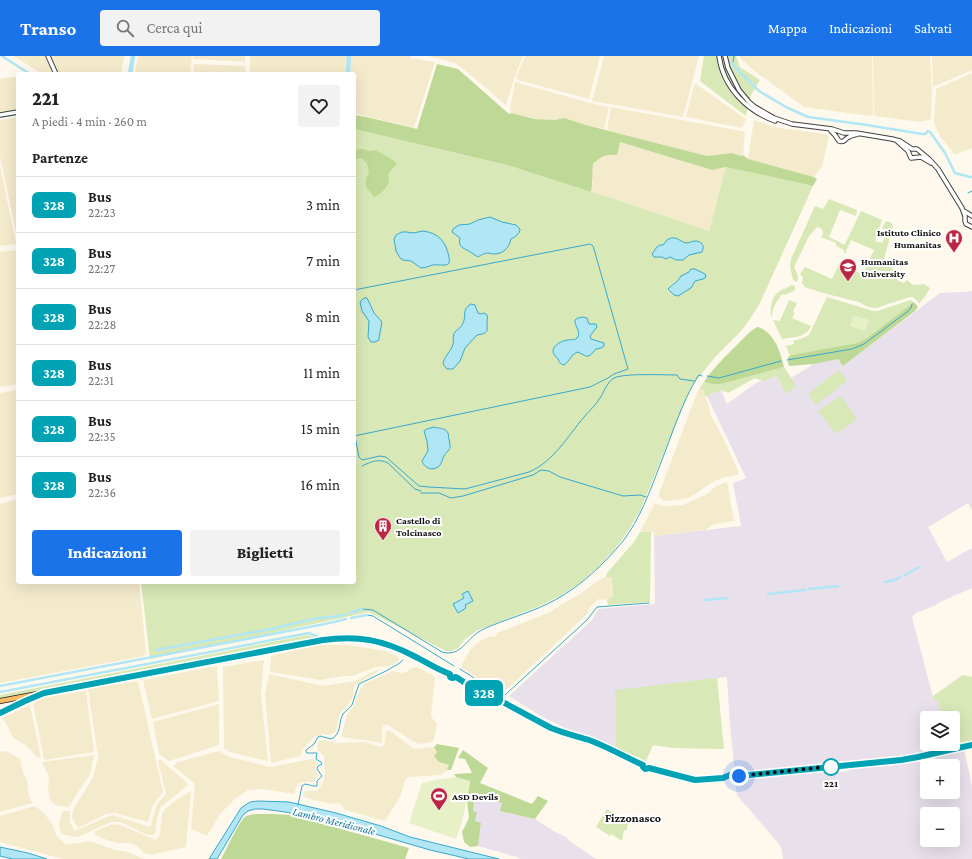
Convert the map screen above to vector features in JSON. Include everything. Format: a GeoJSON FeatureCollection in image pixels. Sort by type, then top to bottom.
{"type":"FeatureCollection","features":[{"type":"Feature","properties":{"kind":"main road"},"geometry":{"type":"LineString","coordinates":[[0,701],[304,643],[336,638],[353,638],[366,639],[397,647],[450,674],[455,672],[456,677],[472,687],[557,731],[589,740],[614,750],[643,765],[648,763],[649,768],[695,780],[918,757],[972,745]]}},
{"type":"Feature","properties":{"kind":"main road"},"geometry":{"type":"LineString","coordinates":[[0,713],[44,693]]}},
{"type":"Feature","properties":{"kind":"street"},"geometry":{"type":"LineString","coordinates":[[48,56],[55,72]]}},
{"type":"Feature","properties":{"kind":"street"},"geometry":{"type":"LineString","coordinates":[[719,56],[725,78],[730,86],[741,100],[758,114],[786,124],[826,129],[842,133],[851,132],[900,141],[928,158],[937,168],[962,208],[971,216]]}},
{"type":"Feature","properties":{"kind":"street"},"geometry":{"type":"LineString","coordinates":[[725,56],[733,80],[749,102],[774,118],[792,124]]}},
{"type":"Feature","properties":{"kind":"street"},"geometry":{"type":"LineString","coordinates":[[0,115],[16,112]]}},
{"type":"Feature","properties":{"kind":"street"},"geometry":{"type":"LineString","coordinates":[[826,129],[834,133],[840,142],[843,142],[851,136],[861,134]]}},
{"type":"Feature","properties":{"kind":"street"},"geometry":{"type":"LineString","coordinates":[[837,137],[838,134],[842,133]]}},
{"type":"Feature","properties":{"kind":"street"},"geometry":{"type":"LineString","coordinates":[[842,133],[846,137],[846,140]]}},
{"type":"Feature","properties":{"kind":"street"},"geometry":{"type":"LineString","coordinates":[[896,140],[912,158],[919,157],[937,168]]}},
{"type":"Feature","properties":{"kind":"street"},"geometry":{"type":"LineString","coordinates":[[909,154],[912,149]]}},
{"type":"Feature","properties":{"kind":"street"},"geometry":{"type":"LineString","coordinates":[[916,158],[919,154],[918,151]]}},
{"type":"Feature","properties":{"kind":"street"},"geometry":{"type":"LineString","coordinates":[[962,208],[966,224],[971,226]]}},
{"type":"Feature","properties":{"kind":"street"},"geometry":{"type":"LineString","coordinates":[[965,219],[967,216],[971,216]]}},
{"type":"Feature","properties":{"kind":"shaded area"},"geometry":{"type":"Polygon","coordinates":[[[14,56],[45,56],[52,72],[39,72],[14,56]]]}},
{"type":"Feature","properties":{"kind":"shaded area"},"geometry":{"type":"Polygon","coordinates":[[[50,56],[124,56],[121,72],[57,72],[50,56]]]}},
{"type":"Feature","properties":{"kind":"shaded area"},"geometry":{"type":"Polygon","coordinates":[[[138,56],[192,56],[190,72],[135,72],[138,56]]]}},
{"type":"Feature","properties":{"kind":"shaded area"},"geometry":{"type":"Polygon","coordinates":[[[193,56],[245,56],[245,62],[193,59],[193,56]]]}},
{"type":"Feature","properties":{"kind":"shaded area"},"geometry":{"type":"Polygon","coordinates":[[[250,56],[347,56],[346,72],[250,72],[250,56]]]}},
{"type":"Feature","properties":{"kind":"shaded area"},"geometry":{"type":"Polygon","coordinates":[[[350,56],[410,56],[410,58],[435,62],[414,128],[356,114],[356,72],[349,72],[350,56]]]}},
{"type":"Feature","properties":{"kind":"shaded area"},"geometry":{"type":"Polygon","coordinates":[[[429,56],[523,56],[506,105],[457,64],[429,56]]]}},
{"type":"Feature","properties":{"kind":"shaded area"},"geometry":{"type":"Polygon","coordinates":[[[525,56],[600,56],[589,99],[518,80],[516,78],[525,56]]]}},
{"type":"Feature","properties":{"kind":"shaded area"},"geometry":{"type":"Polygon","coordinates":[[[604,56],[699,56],[683,117],[592,101],[604,56]]]}},
{"type":"Feature","properties":{"kind":"shaded area"},"geometry":{"type":"Polygon","coordinates":[[[740,56],[872,56],[873,115],[870,116],[804,107],[759,75],[740,58],[740,56]]]}},
{"type":"Feature","properties":{"kind":"shaded area"},"geometry":{"type":"Polygon","coordinates":[[[873,56],[930,56],[932,89],[931,119],[920,122],[875,116],[873,56]]]}},
{"type":"Feature","properties":{"kind":"shaded area"},"geometry":{"type":"Polygon","coordinates":[[[932,56],[972,56],[972,70],[933,87],[932,56]]]}},
{"type":"Feature","properties":{"kind":"shaded area"},"geometry":{"type":"Polygon","coordinates":[[[194,64],[246,66],[245,72],[193,72],[194,64]]]}},
{"type":"Feature","properties":{"kind":"shaded area"},"geometry":{"type":"Polygon","coordinates":[[[972,73],[972,148],[955,155],[940,136],[934,123],[936,89],[972,73]]]}},
{"type":"Feature","properties":{"kind":"shaded area"},"geometry":{"type":"Polygon","coordinates":[[[16,76],[16,110],[0,113],[0,79],[16,76]]]}},
{"type":"Feature","properties":{"kind":"shaded area"},"geometry":{"type":"Polygon","coordinates":[[[515,82],[609,107],[604,129],[564,118],[555,120],[533,119],[511,113],[510,109],[515,82]]]}},
{"type":"Feature","properties":{"kind":"shaded area"},"geometry":{"type":"Polygon","coordinates":[[[696,84],[746,119],[742,128],[686,117],[694,85],[696,84]]]}},
{"type":"Feature","properties":{"kind":"shaded area"},"geometry":{"type":"Polygon","coordinates":[[[611,107],[745,132],[743,155],[741,156],[731,153],[707,156],[607,130],[611,107]]]}},
{"type":"Feature","properties":{"kind":"shaded area"},"geometry":{"type":"Polygon","coordinates":[[[16,117],[16,232],[0,157],[0,120],[16,117]]]}},
{"type":"Feature","properties":{"kind":"shaded area"},"geometry":{"type":"Polygon","coordinates":[[[754,120],[778,128],[826,134],[829,137],[822,167],[814,177],[748,159],[754,120]]]}},
{"type":"Feature","properties":{"kind":"shaded area"},"geometry":{"type":"Polygon","coordinates":[[[620,142],[712,170],[726,167],[709,231],[591,192],[593,183],[593,164],[607,155],[620,142]]]}},
{"type":"Feature","properties":{"kind":"shaded area"},"geometry":{"type":"Polygon","coordinates":[[[0,166],[16,244],[0,246],[0,166]]]}},
{"type":"Feature","properties":{"kind":"shaded area"},"geometry":{"type":"Polygon","coordinates":[[[16,250],[16,384],[0,387],[0,252],[16,250]]]}},
{"type":"Feature","properties":{"kind":"shaded area"},"geometry":{"type":"Polygon","coordinates":[[[972,291],[972,510],[968,503],[928,527],[947,562],[972,548],[972,588],[916,613],[912,617],[934,701],[938,700],[940,711],[920,711],[920,751],[937,751],[916,756],[735,774],[727,677],[615,691],[616,748],[565,728],[541,716],[509,696],[592,620],[598,609],[655,604],[654,536],[741,526],[733,483],[746,478],[707,396],[721,390],[727,404],[756,383],[777,376],[786,394],[794,382],[791,378],[814,364],[838,359],[843,366],[940,293],[972,291]]]}},
{"type":"Feature","properties":{"kind":"shaded area"},"geometry":{"type":"Polygon","coordinates":[[[701,389],[704,390],[711,416],[723,437],[739,473],[737,475],[724,477],[711,483],[688,498],[664,501],[658,496],[697,393],[701,389]]]}},
{"type":"Feature","properties":{"kind":"shaded area"},"geometry":{"type":"Polygon","coordinates":[[[16,390],[16,494],[0,498],[0,393],[16,390]]]}},
{"type":"Feature","properties":{"kind":"shaded area"},"geometry":{"type":"Polygon","coordinates":[[[727,482],[734,521],[714,524],[705,530],[654,536],[654,532],[640,532],[655,503],[664,506],[683,505],[707,494],[716,486],[727,482]]]}},
{"type":"Feature","properties":{"kind":"shaded area"},"geometry":{"type":"Polygon","coordinates":[[[16,500],[16,584],[139,584],[146,652],[144,656],[0,683],[0,504],[16,500]]]}},
{"type":"Feature","properties":{"kind":"shaded area"},"geometry":{"type":"Polygon","coordinates":[[[612,577],[613,597],[607,600],[597,600],[589,608],[587,614],[583,618],[505,691],[500,692],[462,668],[462,664],[470,650],[481,640],[491,636],[494,637],[497,633],[548,613],[578,595],[602,578],[612,577]]]}},
{"type":"Feature","properties":{"kind":"shaded area"},"geometry":{"type":"Polygon","coordinates":[[[317,645],[348,645],[386,651],[399,657],[399,660],[390,666],[375,667],[353,676],[320,680],[271,672],[271,656],[317,645]]]}},
{"type":"Feature","properties":{"kind":"shaded area"},"geometry":{"type":"Polygon","coordinates":[[[264,660],[261,694],[268,761],[230,752],[224,748],[223,667],[264,660]]]}},
{"type":"Feature","properties":{"kind":"shaded area"},"geometry":{"type":"Polygon","coordinates":[[[217,666],[219,701],[152,719],[143,680],[217,666]]]}},
{"type":"Feature","properties":{"kind":"shaded area"},"geometry":{"type":"Polygon","coordinates":[[[417,667],[433,675],[435,679],[431,715],[437,723],[432,742],[420,744],[414,742],[388,725],[383,726],[382,742],[380,743],[341,737],[347,715],[353,707],[364,684],[393,671],[400,673],[406,672],[417,667]]]}},
{"type":"Feature","properties":{"kind":"shaded area"},"geometry":{"type":"Polygon","coordinates":[[[382,669],[354,686],[354,693],[351,701],[341,712],[336,731],[333,734],[322,734],[315,736],[303,749],[300,756],[271,763],[265,695],[269,674],[323,686],[355,681],[374,671],[382,669]]]}},
{"type":"Feature","properties":{"kind":"shaded area"},"geometry":{"type":"Polygon","coordinates":[[[138,681],[163,792],[153,805],[148,822],[115,813],[106,814],[78,828],[72,818],[73,810],[93,777],[98,757],[88,689],[138,681]]]}},
{"type":"Feature","properties":{"kind":"shaded area"},"geometry":{"type":"Polygon","coordinates":[[[86,691],[94,752],[44,760],[33,703],[44,697],[86,691]]]}},
{"type":"Feature","properties":{"kind":"shaded area"},"geometry":{"type":"Polygon","coordinates":[[[219,704],[219,745],[169,761],[159,754],[153,722],[219,704]]]}},
{"type":"Feature","properties":{"kind":"shaded area"},"geometry":{"type":"Polygon","coordinates":[[[30,705],[41,758],[38,758],[27,746],[13,738],[2,718],[30,705]]]}},
{"type":"Feature","properties":{"kind":"shaded area"},"geometry":{"type":"Polygon","coordinates":[[[389,730],[414,749],[434,747],[437,752],[434,756],[449,765],[447,771],[440,775],[408,777],[405,780],[401,795],[385,821],[345,810],[340,803],[332,804],[309,799],[303,796],[305,791],[317,791],[321,787],[325,775],[324,756],[317,750],[318,742],[322,740],[337,743],[366,742],[380,747],[384,745],[386,731],[389,730]]]}},
{"type":"Feature","properties":{"kind":"shaded area"},"geometry":{"type":"Polygon","coordinates":[[[963,744],[972,787],[972,859],[783,859],[782,850],[779,844],[737,795],[736,779],[828,770],[833,773],[848,771],[851,767],[917,760],[920,763],[920,799],[960,799],[960,759],[935,759],[938,755],[946,753],[946,751],[960,751],[960,745],[963,744]]]}},
{"type":"Feature","properties":{"kind":"shaded area"},"geometry":{"type":"Polygon","coordinates":[[[6,751],[20,758],[23,772],[27,781],[29,797],[33,803],[0,812],[0,752],[6,751]]]}},
{"type":"Feature","properties":{"kind":"shaded area"},"geometry":{"type":"Polygon","coordinates":[[[219,751],[230,757],[270,767],[312,759],[316,761],[315,769],[318,775],[314,782],[300,782],[297,785],[294,794],[262,789],[248,790],[235,799],[220,814],[207,836],[191,829],[195,784],[173,766],[178,762],[219,751]]]}},
{"type":"Feature","properties":{"kind":"shaded area"},"geometry":{"type":"Polygon","coordinates":[[[94,755],[90,775],[69,807],[55,805],[50,800],[48,788],[49,777],[42,762],[94,755]]]}},
{"type":"Feature","properties":{"kind":"shaded area"},"geometry":{"type":"Polygon","coordinates":[[[161,760],[188,785],[161,807],[157,818],[156,831],[153,835],[148,835],[120,822],[111,822],[78,837],[61,833],[59,826],[62,811],[70,811],[70,820],[75,831],[113,815],[150,827],[157,804],[166,794],[158,761],[161,760]]]}},
{"type":"Feature","properties":{"kind":"shaded area"},"geometry":{"type":"Polygon","coordinates":[[[191,791],[186,847],[150,855],[144,853],[138,847],[130,843],[110,841],[97,836],[94,832],[112,824],[120,825],[156,840],[160,834],[162,814],[165,809],[191,791]]]}},
{"type":"Feature","properties":{"kind":"shaded area"},"geometry":{"type":"Polygon","coordinates":[[[484,796],[490,800],[502,803],[500,811],[535,819],[566,837],[572,843],[596,859],[521,859],[478,846],[481,824],[475,821],[473,811],[474,798],[484,796]]]}},
{"type":"Feature","properties":{"kind":"shaded area"},"geometry":{"type":"Polygon","coordinates":[[[35,806],[44,813],[53,825],[56,835],[65,844],[90,841],[115,850],[128,852],[144,859],[63,859],[0,842],[0,816],[35,806]]]}},
{"type":"Feature","properties":{"kind":"green space"},"geometry":{"type":"Polygon","coordinates":[[[704,56],[736,56],[740,67],[760,80],[751,95],[749,103],[758,110],[748,106],[746,116],[700,81],[704,56]]]}},
{"type":"Feature","properties":{"kind":"green space"},"geometry":{"type":"Polygon","coordinates":[[[437,64],[458,69],[509,114],[511,113],[534,119],[555,120],[564,118],[707,156],[731,153],[741,156],[743,155],[748,159],[817,179],[813,186],[726,167],[712,170],[620,142],[617,155],[604,156],[593,164],[591,192],[507,165],[356,129],[356,115],[417,129],[437,64]]]}},
{"type":"Feature","properties":{"kind":"green space"},"geometry":{"type":"Polygon","coordinates":[[[356,129],[507,165],[609,197],[709,231],[726,167],[813,186],[760,303],[741,331],[716,356],[691,387],[640,511],[615,549],[580,583],[560,596],[537,607],[476,631],[464,640],[458,648],[452,651],[446,651],[369,612],[150,659],[141,584],[356,584],[356,129]]]}},
{"type":"Feature","properties":{"kind":"green space"},"geometry":{"type":"Polygon","coordinates":[[[356,150],[376,150],[397,164],[388,174],[389,181],[387,186],[374,197],[365,183],[369,172],[367,164],[362,158],[356,159],[356,150]]]}},
{"type":"Feature","properties":{"kind":"green space"},"geometry":{"type":"Polygon","coordinates":[[[829,199],[857,210],[856,216],[840,210],[829,237],[843,244],[845,244],[861,211],[882,220],[875,241],[882,243],[888,231],[882,228],[886,221],[893,225],[884,259],[888,261],[891,268],[899,273],[897,280],[904,283],[907,280],[913,285],[924,284],[930,288],[919,304],[914,298],[910,297],[876,308],[868,307],[859,302],[805,287],[802,283],[803,278],[800,274],[805,267],[832,279],[840,262],[863,275],[874,250],[851,240],[845,254],[844,250],[836,246],[836,243],[821,237],[823,234],[822,230],[821,228],[817,227],[810,234],[794,267],[798,280],[797,282],[793,280],[790,267],[791,259],[815,206],[823,209],[829,199]]]}},
{"type":"Feature","properties":{"kind":"green space"},"geometry":{"type":"Polygon","coordinates":[[[791,285],[795,286],[794,291],[785,295],[782,294],[774,306],[772,312],[773,316],[771,317],[771,306],[773,299],[777,293],[791,285]]]}},
{"type":"Feature","properties":{"kind":"green space"},"geometry":{"type":"Polygon","coordinates":[[[827,297],[873,311],[878,311],[910,300],[914,302],[857,344],[791,355],[789,354],[786,346],[794,344],[793,341],[809,335],[827,297]]]}},
{"type":"Feature","properties":{"kind":"green space"},"geometry":{"type":"Polygon","coordinates":[[[789,300],[797,303],[793,312],[795,313],[792,318],[811,326],[803,335],[782,339],[773,320],[780,321],[789,300]]]}},
{"type":"Feature","properties":{"kind":"green space"},"geometry":{"type":"Polygon","coordinates":[[[914,302],[918,307],[915,311],[843,366],[838,359],[814,364],[789,366],[788,357],[791,355],[858,343],[867,338],[914,302]]]}},
{"type":"Feature","properties":{"kind":"green space"},"geometry":{"type":"Polygon","coordinates":[[[853,315],[869,320],[865,331],[850,326],[853,315]]]}},
{"type":"Feature","properties":{"kind":"green space"},"geometry":{"type":"Polygon","coordinates":[[[757,327],[767,332],[775,341],[784,367],[721,384],[704,382],[724,358],[752,330],[757,327]]]}},
{"type":"Feature","properties":{"kind":"green space"},"geometry":{"type":"Polygon","coordinates":[[[784,367],[796,387],[786,394],[777,376],[763,381],[755,378],[728,393],[721,390],[705,397],[704,390],[699,390],[704,382],[721,384],[784,367]]]}},
{"type":"Feature","properties":{"kind":"green space"},"geometry":{"type":"Polygon","coordinates":[[[839,370],[847,381],[816,405],[808,394],[839,370]]]}},
{"type":"Feature","properties":{"kind":"green space"},"geometry":{"type":"Polygon","coordinates":[[[841,396],[857,419],[836,434],[818,411],[841,396]]]}},
{"type":"Feature","properties":{"kind":"green space"},"geometry":{"type":"Polygon","coordinates":[[[640,532],[651,532],[650,602],[608,605],[607,600],[613,597],[612,577],[606,577],[607,573],[634,542],[640,532]]]}},
{"type":"Feature","properties":{"kind":"green space"},"geometry":{"type":"Polygon","coordinates":[[[308,635],[318,639],[0,699],[0,695],[308,635]]]}},
{"type":"Feature","properties":{"kind":"green space"},"geometry":{"type":"Polygon","coordinates":[[[963,675],[972,677],[972,743],[960,745],[960,711],[940,711],[938,700],[934,701],[933,696],[963,675]]]}},
{"type":"Feature","properties":{"kind":"green space"},"geometry":{"type":"Polygon","coordinates":[[[717,678],[724,749],[672,748],[653,745],[646,761],[616,748],[615,690],[717,678]]]}},
{"type":"Feature","properties":{"kind":"green space"},"geometry":{"type":"Polygon","coordinates":[[[437,744],[459,748],[451,770],[447,770],[449,765],[439,762],[434,756],[437,752],[434,747],[437,744]]]}},
{"type":"Feature","properties":{"kind":"green space"},"geometry":{"type":"Polygon","coordinates":[[[463,750],[488,768],[480,783],[532,804],[538,796],[548,801],[535,819],[500,811],[502,803],[483,797],[474,798],[473,811],[477,812],[475,821],[481,823],[478,846],[470,847],[464,842],[462,832],[469,818],[467,800],[470,781],[457,778],[454,774],[472,773],[465,759],[458,758],[463,750]]]}},
{"type":"Feature","properties":{"kind":"green space","name":"ASD Devils"},"geometry":{"type":"Polygon","coordinates":[[[456,777],[470,781],[461,825],[456,839],[409,823],[422,783],[456,777]]]}},
{"type":"Feature","properties":{"kind":"green space"},"geometry":{"type":"Polygon","coordinates":[[[607,809],[628,822],[627,830],[624,830],[622,841],[611,834],[610,836],[596,827],[607,809]]]}},
{"type":"Feature","properties":{"kind":"green space"},"geometry":{"type":"Polygon","coordinates":[[[254,814],[291,815],[409,848],[405,859],[221,859],[236,830],[245,817],[254,814]]]}},
{"type":"Feature","properties":{"kind":"water"},"geometry":{"type":"Polygon","coordinates":[[[490,217],[502,222],[516,225],[520,231],[511,239],[509,245],[503,252],[497,254],[486,253],[478,257],[462,247],[460,238],[452,232],[453,229],[459,225],[470,224],[490,217]]]}},
{"type":"Feature","properties":{"kind":"water"},"geometry":{"type":"Polygon","coordinates":[[[423,231],[429,232],[441,239],[446,247],[449,257],[448,264],[433,265],[421,268],[411,261],[400,258],[396,251],[394,239],[396,235],[402,232],[413,233],[423,231]]]}},
{"type":"Feature","properties":{"kind":"water"},"geometry":{"type":"Polygon","coordinates":[[[671,238],[686,243],[697,241],[703,246],[703,250],[702,252],[689,255],[683,260],[676,260],[670,257],[666,259],[662,257],[654,257],[652,254],[657,247],[663,245],[671,238]]]}},
{"type":"Feature","properties":{"kind":"water"},"geometry":{"type":"Polygon","coordinates":[[[691,269],[695,269],[705,274],[706,277],[695,281],[691,288],[678,296],[674,295],[668,289],[677,282],[681,276],[689,272],[691,269]]]}},
{"type":"Feature","properties":{"kind":"water"},"geometry":{"type":"Polygon","coordinates":[[[364,298],[367,298],[374,313],[382,322],[379,340],[375,342],[371,342],[368,337],[369,321],[362,311],[360,302],[364,298]]]}},
{"type":"Feature","properties":{"kind":"water"},"geometry":{"type":"Polygon","coordinates":[[[471,304],[475,305],[478,313],[484,313],[487,315],[487,330],[484,334],[477,335],[465,348],[460,361],[453,369],[447,369],[443,364],[452,347],[453,336],[461,327],[466,308],[471,304]]]}},
{"type":"Feature","properties":{"kind":"water"},"geometry":{"type":"Polygon","coordinates":[[[583,317],[587,318],[589,324],[596,324],[597,327],[590,336],[591,339],[604,343],[604,346],[596,349],[588,356],[578,352],[564,365],[560,363],[554,354],[553,349],[561,342],[577,338],[579,334],[575,320],[583,317]]]}},
{"type":"Feature","properties":{"kind":"water"},"geometry":{"type":"Polygon","coordinates":[[[434,427],[447,431],[450,447],[440,465],[432,469],[423,464],[422,461],[428,451],[424,431],[434,427]]]}},
{"type":"Feature","properties":{"kind":"water"},"geometry":{"type":"Polygon","coordinates":[[[468,591],[473,601],[465,605],[466,608],[458,613],[453,604],[464,598],[462,594],[468,591]]]}},
{"type":"Feature","properties":{"kind":"water","name":"Lambro Meridionale"},"geometry":{"type":"Polygon","coordinates":[[[250,802],[289,802],[336,813],[381,826],[410,837],[499,859],[469,859],[430,850],[314,818],[285,812],[255,809],[248,811],[243,815],[217,859],[209,859],[241,808],[250,802]]]}},
{"type":"Feature","properties":{"kind":"water"},"geometry":{"type":"Polygon","coordinates":[[[0,847],[47,859],[13,859],[0,856],[0,847]]]}},
{"type":"Feature","properties":{"kind":"waterway"},"geometry":{"type":"LineString","coordinates":[[2,56],[27,72]]}},
{"type":"Feature","properties":{"kind":"waterway"},"geometry":{"type":"LineString","coordinates":[[130,72],[133,56]]}},
{"type":"Feature","properties":{"kind":"waterway"},"geometry":{"type":"LineString","coordinates":[[348,72],[349,56]]}},
{"type":"Feature","properties":{"kind":"waterway"},"geometry":{"type":"LineString","coordinates":[[733,63],[734,56]]}},
{"type":"Feature","properties":{"kind":"waterway"},"geometry":{"type":"LineString","coordinates":[[731,62],[759,91],[786,107],[808,117],[922,134],[925,134],[928,131],[945,153],[955,173],[972,177]]}},
{"type":"Feature","properties":{"kind":"waterway"},"geometry":{"type":"LineString","coordinates":[[0,117],[16,114]]}},
{"type":"Feature","properties":{"kind":"waterway"},"geometry":{"type":"LineString","coordinates":[[968,193],[972,191]]}},
{"type":"Feature","properties":{"kind":"waterway"},"geometry":{"type":"LineString","coordinates":[[356,290],[590,244],[594,249],[628,369],[614,374],[590,387],[356,436]]}},
{"type":"Feature","properties":{"kind":"waterway"},"geometry":{"type":"LineString","coordinates":[[787,360],[852,349],[864,344],[907,312],[911,308],[912,304]]}},
{"type":"Feature","properties":{"kind":"waterway"},"geometry":{"type":"LineString","coordinates":[[707,376],[719,378],[781,361]]}},
{"type":"Feature","properties":{"kind":"waterway"},"geometry":{"type":"LineString","coordinates":[[356,441],[359,457],[362,460],[380,456],[386,457],[419,486],[465,489],[529,472],[538,468],[560,448],[597,403],[614,378],[619,376],[635,375],[677,375],[680,379],[694,381]]}},
{"type":"Feature","properties":{"kind":"waterway"},"geometry":{"type":"LineString","coordinates":[[362,609],[373,610],[442,652],[448,653],[457,651],[477,633],[493,625],[540,607],[555,600],[574,588],[592,574],[608,558],[635,524],[677,420],[698,376],[702,376]]}},
{"type":"Feature","properties":{"kind":"waterway"},"geometry":{"type":"LineString","coordinates":[[362,466],[378,461],[388,463],[415,489],[421,491]]}},
{"type":"Feature","properties":{"kind":"waterway"},"geometry":{"type":"LineString","coordinates":[[421,493],[439,493],[451,498],[463,496],[533,475],[541,470],[549,471],[560,477],[623,496],[640,495],[646,497]]}},
{"type":"Feature","properties":{"kind":"waterway"},"geometry":{"type":"LineString","coordinates":[[905,575],[919,567]]}},
{"type":"Feature","properties":{"kind":"waterway"},"geometry":{"type":"LineString","coordinates":[[885,582],[895,580],[900,577]]}},
{"type":"Feature","properties":{"kind":"waterway"},"geometry":{"type":"LineString","coordinates":[[809,589],[838,586]]}},
{"type":"Feature","properties":{"kind":"waterway"},"geometry":{"type":"LineString","coordinates":[[768,594],[805,590]]}},
{"type":"Feature","properties":{"kind":"waterway"},"geometry":{"type":"LineString","coordinates":[[704,600],[727,598]]}},
{"type":"Feature","properties":{"kind":"waterway"},"geometry":{"type":"LineString","coordinates":[[460,669],[502,696],[505,695],[587,620],[597,607],[649,603]]}},
{"type":"Feature","properties":{"kind":"waterway"},"geometry":{"type":"LineString","coordinates":[[350,613],[362,609]]}},
{"type":"Feature","properties":{"kind":"waterway"},"geometry":{"type":"LineString","coordinates":[[156,650],[271,629],[318,618],[345,615]]}},
{"type":"Feature","properties":{"kind":"waterway"},"geometry":{"type":"LineString","coordinates":[[367,615],[373,616],[454,666]]}},
{"type":"Feature","properties":{"kind":"waterway"},"geometry":{"type":"LineString","coordinates":[[351,618],[367,615]]}},
{"type":"Feature","properties":{"kind":"waterway"},"geometry":{"type":"LineString","coordinates":[[0,686],[346,619]]}},
{"type":"Feature","properties":{"kind":"waterway"},"geometry":{"type":"LineString","coordinates":[[0,692],[309,633],[318,637]]}},
{"type":"Feature","properties":{"kind":"waterway","name":"Lambro Meridionale"},"geometry":{"type":"LineString","coordinates":[[298,805],[302,786],[305,784],[317,786],[317,781],[322,776],[317,769],[318,766],[322,764],[316,759],[317,753],[307,753],[306,750],[314,744],[318,737],[320,736],[331,739],[337,734],[343,714],[352,705],[359,684],[388,670],[403,660]]}},
{"type":"Feature","properties":{"kind":"bus line","name":"328"},"geometry":{"type":"LineString","coordinates":[[0,713],[44,693],[323,640],[353,638],[377,641],[397,647],[450,674],[450,677],[456,677],[470,686],[473,685],[475,687],[474,689],[488,694],[551,728],[614,750],[643,765],[644,769],[649,768],[695,780],[723,778],[732,774],[739,776],[901,760],[972,745]]}},
{"type":"Feature","properties":{"kind":"place","name":"Istituto Clinico Humanitas"},"geometry":{"type":"Point","coordinates":[954,253]}},
{"type":"Feature","properties":{"kind":"place","name":"Humanitas University"},"geometry":{"type":"Point","coordinates":[848,282]}},
{"type":"Feature","properties":{"kind":"place","name":"Castello di Tolcinasco"},"geometry":{"type":"Point","coordinates":[383,541]}},
{"type":"Feature","properties":{"kind":"place","name":"221"},"geometry":{"type":"Point","coordinates":[831,767]}},
{"type":"Feature","properties":{"kind":"place","name":"ASD Devils"},"geometry":{"type":"Point","coordinates":[439,811]}},
{"type":"Feature","properties":{"kind":"district","name":"Fizzonasco"},"geometry":{"type":"Point","coordinates":[633,818]}},
{"type":"Feature","properties":{"kind":"route"},"geometry":{"type":"LineString","coordinates":[[739,776],[835,766],[831,767]]}}]}
